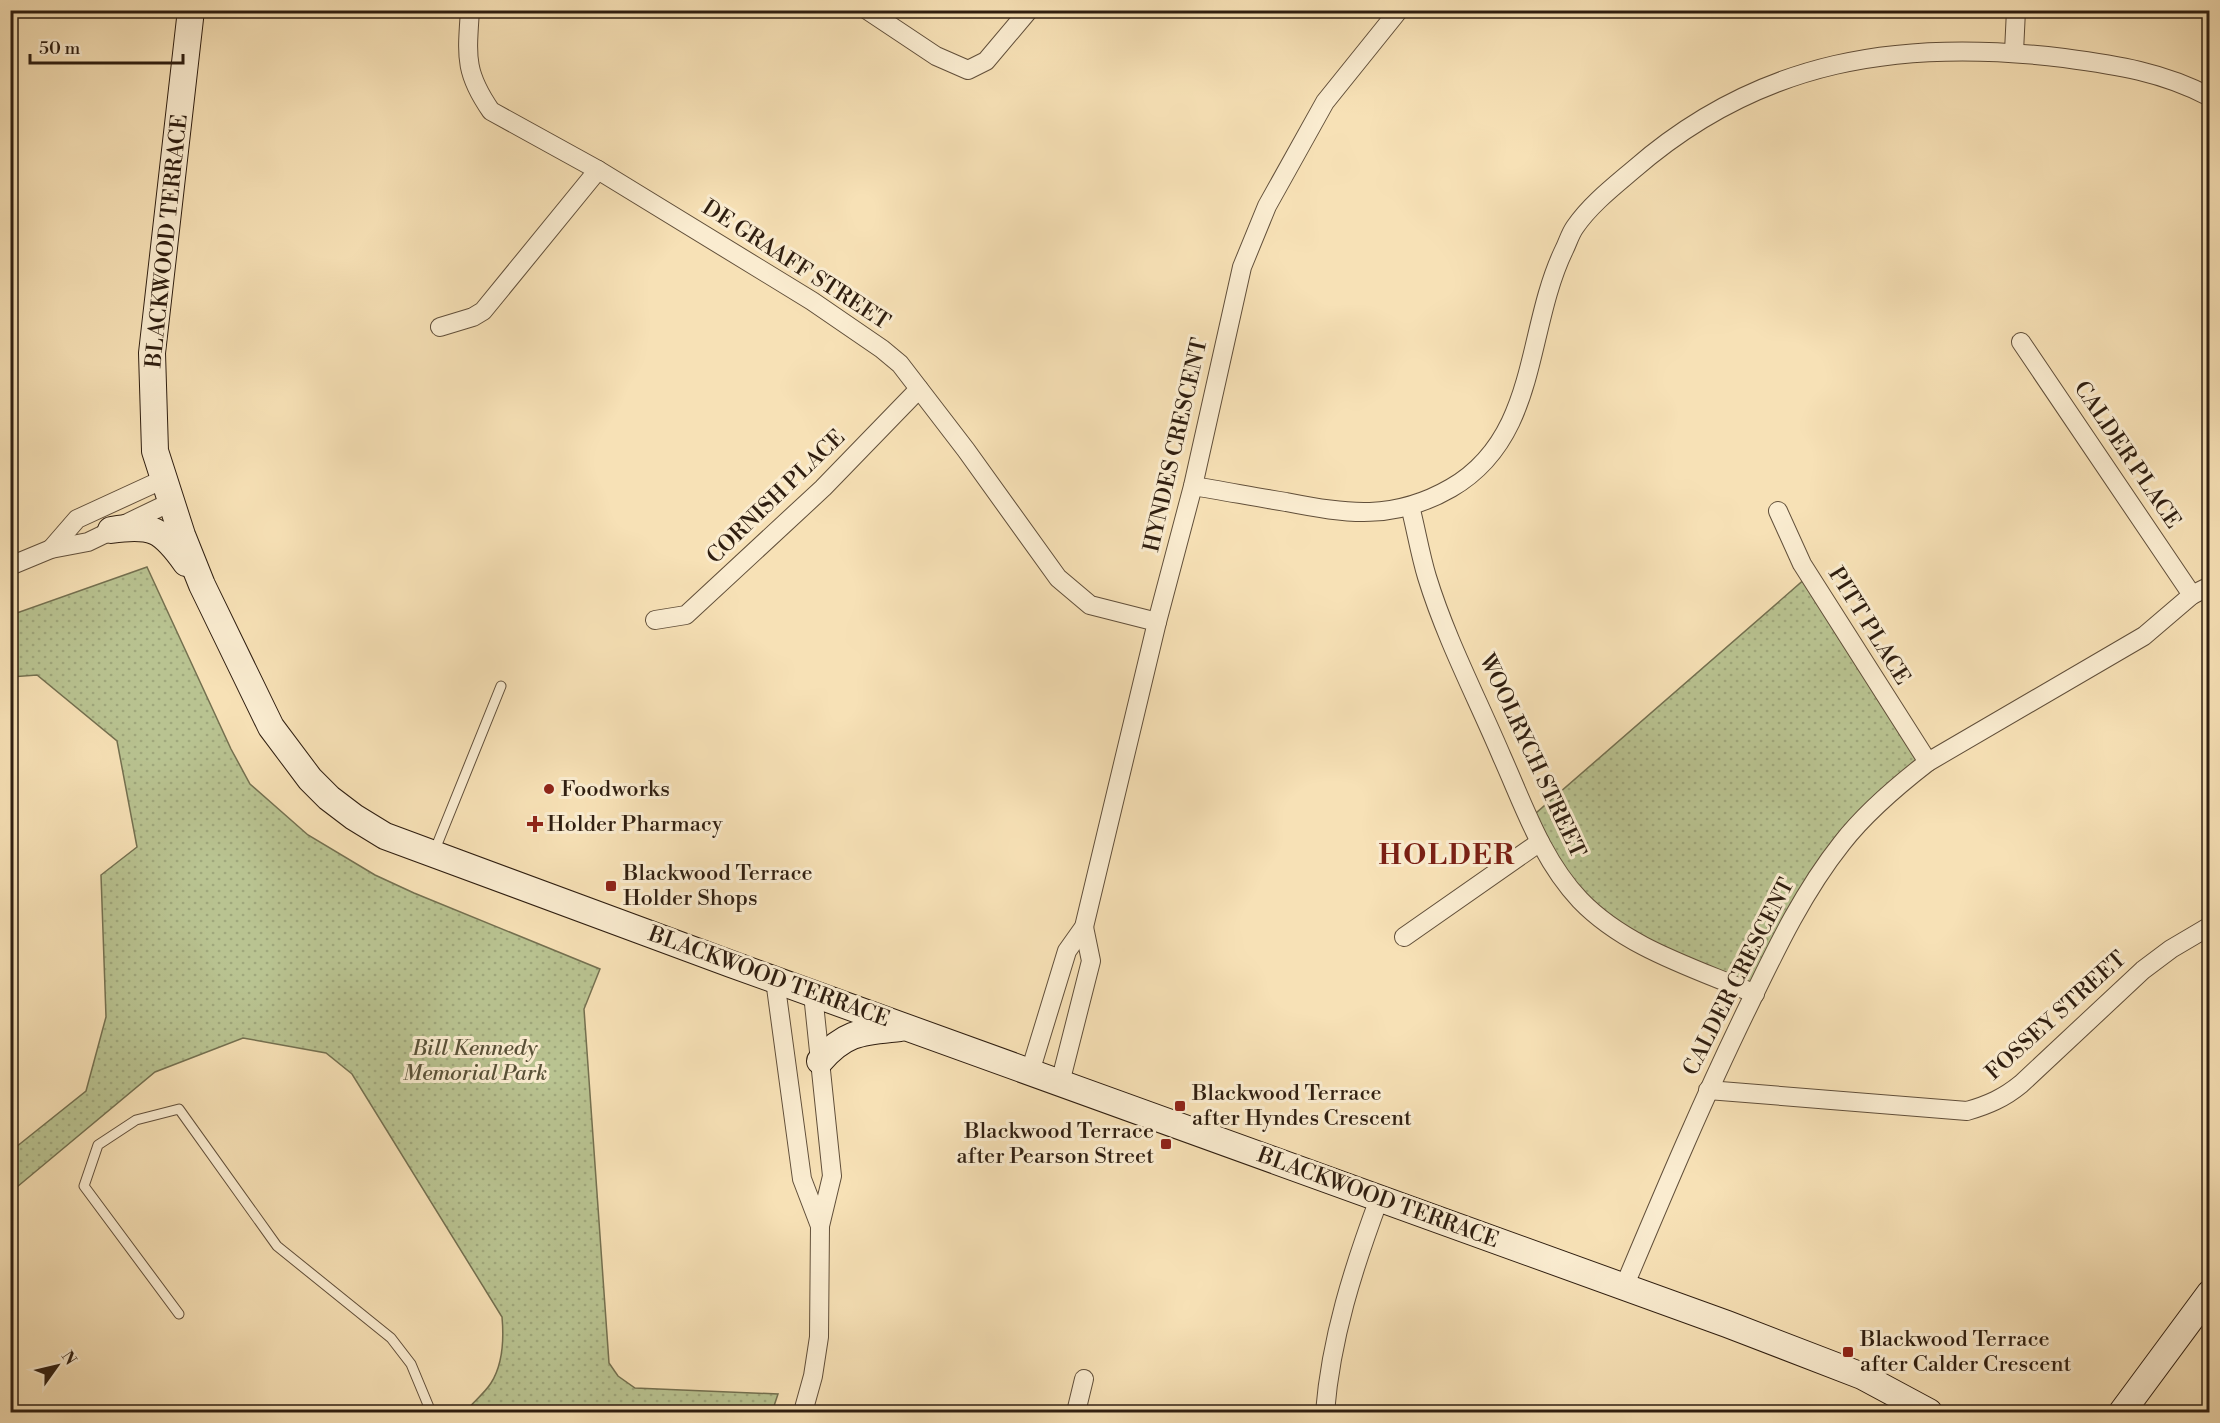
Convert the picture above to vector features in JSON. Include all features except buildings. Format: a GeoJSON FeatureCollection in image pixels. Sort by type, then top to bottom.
{"type":"FeatureCollection","features":[{"type":"Feature","properties":{"kind":"street","name":"BLACKWOOD TERRACE"},"geometry":{"type":"LineString","coordinates":[[191,10],[152,352],[155,451],[182,535],[202,585],[271,728],[310,779],[329,798],[385,836],[813,994],[1624,1287],[1862,1376],[1929,1413]]}},
{"type":"Feature","properties":{"kind":"street","name":"DE GRAAFF STREET"},"geometry":{"type":"LineString","coordinates":[[470,10],[467,54],[471,76],[491,111],[598,170],[847,323],[900,364],[978,466],[1058,578],[1090,605],[1157,622]]}},
{"type":"Feature","properties":{"kind":"street"},"geometry":{"type":"LineString","coordinates":[[867,10],[936,56],[968,70],[986,61],[1029,10]]}},
{"type":"Feature","properties":{"kind":"street","name":"HYNDES CRESCENT"},"geometry":{"type":"LineString","coordinates":[[1030,1072],[1067,951],[1084,927],[1157,622],[1193,486],[1242,267],[1267,206],[1324,102],[1399,10]]}},
{"type":"Feature","properties":{"kind":"street"},"geometry":{"type":"LineString","coordinates":[[2014,52],[2016,10]]}},
{"type":"Feature","properties":{"kind":"street"},"geometry":{"type":"LineString","coordinates":[[1193,486],[1352,513],[1380,512],[1410,506],[1452,487],[1487,458],[1504,436],[1518,411],[1553,273],[1575,228],[1603,196],[1665,143],[1707,115],[1800,74],[1844,62],[1921,51],[2014,52],[2137,69],[2181,82],[2210,97]]}},
{"type":"Feature","properties":{"kind":"street"},"geometry":{"type":"LineString","coordinates":[[440,327],[473,317],[483,311],[598,170]]}},
{"type":"Feature","properties":{"kind":"street","name":"CALDER PLACE"},"geometry":{"type":"LineString","coordinates":[[2021,342],[2192,595]]}},
{"type":"Feature","properties":{"kind":"street","name":"CORNISH PLACE"},"geometry":{"type":"LineString","coordinates":[[655,620],[686,615],[823,488],[919,389]]}},
{"type":"Feature","properties":{"kind":"street"},"geometry":{"type":"LineString","coordinates":[[10,566],[51,549],[88,542],[111,530],[168,491]]}},
{"type":"Feature","properties":{"kind":"street"},"geometry":{"type":"LineString","coordinates":[[51,549],[77,519],[168,491]]}},
{"type":"Feature","properties":{"kind":"street","name":"WOOLRYCH STREET"},"geometry":{"type":"LineString","coordinates":[[1410,506],[1427,577],[1450,636],[1540,842],[1553,864],[1580,900],[1616,930],[1643,946],[1755,994]]}},
{"type":"Feature","properties":{"kind":"street","name":"PITT PLACE"},"geometry":{"type":"LineString","coordinates":[[1778,511],[1802,564],[1928,762]]}},
{"type":"Feature","properties":{"kind":"street"},"geometry":{"type":"LineString","coordinates":[[111,530],[139,526],[170,540],[202,585]]}},
{"type":"Feature","properties":{"kind":"street","name":"CALDER CRESCENT"},"geometry":{"type":"LineString","coordinates":[[1624,1287],[1708,1090],[1755,994],[1799,908],[1842,842],[1895,788],[1928,762],[2144,636],[2192,595],[2210,586]]}},
{"type":"Feature","properties":{"kind":"street"},"geometry":{"type":"LineString","coordinates":[[1404,937],[1540,842]]}},
{"type":"Feature","properties":{"kind":"street","name":"FOSSEY STREET"},"geometry":{"type":"LineString","coordinates":[[1708,1090],[1967,1111],[1989,1105],[2008,1095],[2021,1084],[2143,970],[2171,949],[2210,926]]}},
{"type":"Feature","properties":{"kind":"street","name":"HYNDES CRESCENT"},"geometry":{"type":"LineString","coordinates":[[1060,1083],[1091,961],[1084,927]]}},
{"type":"Feature","properties":{"kind":"street"},"geometry":{"type":"LineString","coordinates":[[775,980],[802,1179],[820,1226]]}},
{"type":"Feature","properties":{"kind":"street"},"geometry":{"type":"LineString","coordinates":[[803,1413],[813,1376],[819,1337],[820,1226],[832,1176],[813,994]]}},
{"type":"Feature","properties":{"kind":"street"},"geometry":{"type":"LineString","coordinates":[[819,1061],[843,1039],[865,1032],[907,1027]]}},
{"type":"Feature","properties":{"kind":"street"},"geometry":{"type":"LineString","coordinates":[[1324,1413],[1338,1323],[1356,1262],[1379,1199]]}},
{"type":"Feature","properties":{"kind":"street"},"geometry":{"type":"LineString","coordinates":[[2122,1413],[2210,1293]]}},
{"type":"Feature","properties":{"kind":"street"},"geometry":{"type":"LineString","coordinates":[[1076,1413],[1084,1379]]}},
{"type":"Feature","properties":{"kind":"lane"},"geometry":{"type":"LineString","coordinates":[[433,854],[501,686]]}},
{"type":"Feature","properties":{"kind":"lane"},"geometry":{"type":"LineString","coordinates":[[179,1314],[84,1186],[98,1145],[136,1120],[179,1109],[278,1246],[391,1338],[411,1364],[430,1413]]}},
{"type":"Feature","properties":{"kind":"green space","name":"Bill Kennedy Memorial Park"},"geometry":{"type":"Polygon","coordinates":[[[147,567],[231,749],[250,784],[308,835],[375,875],[600,969],[584,1009],[609,1363],[618,1376],[635,1388],[778,1394],[772,1412],[465,1412],[495,1376],[503,1343],[502,1317],[352,1074],[326,1053],[243,1038],[155,1072],[11,1192],[11,1151],[86,1091],[106,1017],[101,875],[137,847],[117,741],[37,675],[11,677],[11,615],[147,567]]]}},
{"type":"Feature","properties":{"kind":"green space"},"geometry":{"type":"Polygon","coordinates":[[[1806,578],[1920,760],[1828,858],[1751,990],[1595,923],[1528,820],[1806,578]]]}},
{"type":"Feature","properties":{"kind":"place","name":"Foodworks"},"geometry":{"type":"Point","coordinates":[549,789]}},
{"type":"Feature","properties":{"kind":"place","name":"Holder Pharmacy"},"geometry":{"type":"Point","coordinates":[535,824]}},
{"type":"Feature","properties":{"kind":"place","name":"Blackwood Terrace Holder Shops"},"geometry":{"type":"Point","coordinates":[611,886]}},
{"type":"Feature","properties":{"kind":"place","name":"Blackwood Terrace after Hyndes Crescent"},"geometry":{"type":"Point","coordinates":[1180,1106]}},
{"type":"Feature","properties":{"kind":"place","name":"Blackwood Terrace after Pearson Street"},"geometry":{"type":"Point","coordinates":[1166,1144]}},
{"type":"Feature","properties":{"kind":"place","name":"Blackwood Terrace after Calder Crescent"},"geometry":{"type":"Point","coordinates":[1848,1352]}},
{"type":"Feature","properties":{"kind":"district","name":"HOLDER"},"geometry":{"type":"Point","coordinates":[1447,855]}}]}
